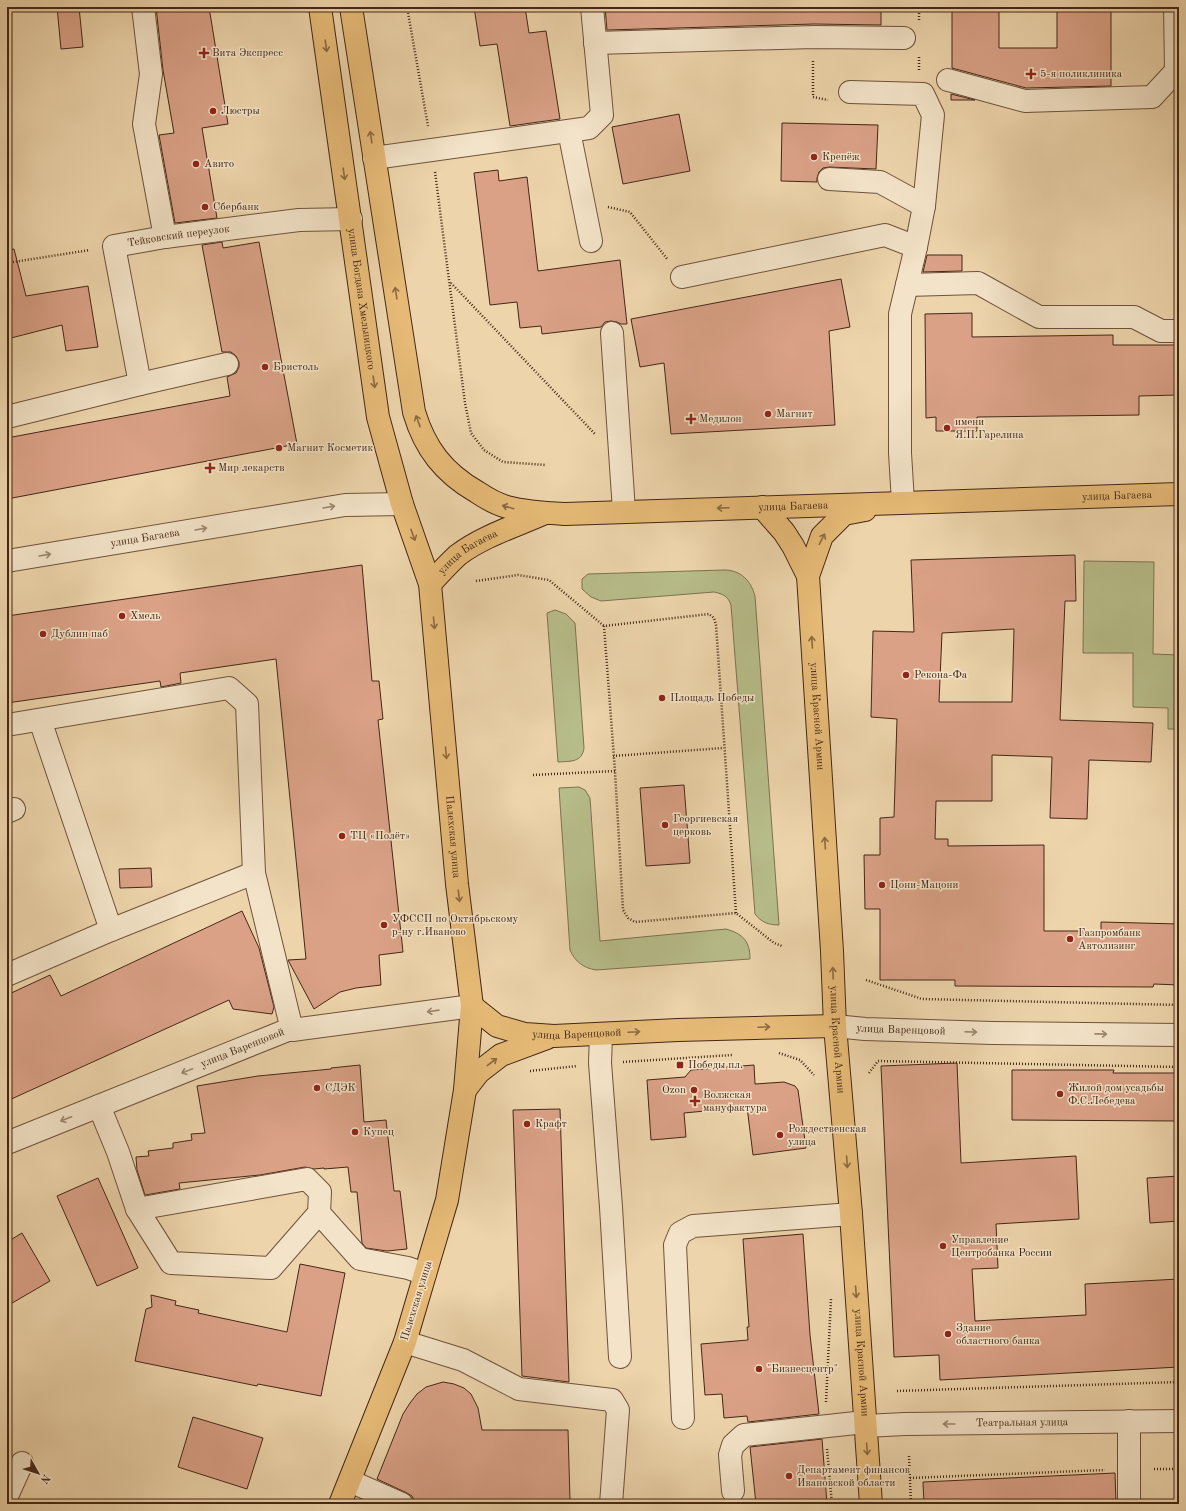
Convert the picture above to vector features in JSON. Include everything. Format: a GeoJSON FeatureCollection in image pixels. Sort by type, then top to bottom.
{"type":"FeatureCollection","features":[{"type":"Feature","properties":{"kind":"main road","name":"улица Богдана Хмельницкого"},"geometry":{"type":"LineString","coordinates":[[320,7],[378,417],[402,504],[430,584]]}},
{"type":"Feature","properties":{"kind":"main road"},"geometry":{"type":"LineString","coordinates":[[351,7],[414,412],[426,441],[437,460],[452,476],[487,499],[506,507],[546,513]]}},
{"type":"Feature","properties":{"kind":"main road","name":"улица Багаева"},"geometry":{"type":"LineString","coordinates":[[430,584],[454,559],[476,543],[546,513],[565,514],[1179,494]]}},
{"type":"Feature","properties":{"kind":"main road","name":"улица Красной Армии"},"geometry":{"type":"LineString","coordinates":[[808,576],[822,536],[844,514],[903,502]]}},
{"type":"Feature","properties":{"kind":"main road","name":"улица Красной Армии"},"geometry":{"type":"LineString","coordinates":[[762,507],[784,532],[808,576],[832,951],[835,1026],[851,1214],[871,1504]]}},
{"type":"Feature","properties":{"kind":"main road","name":"Палехская улица"},"geometry":{"type":"LineString","coordinates":[[340,1504],[405,1342],[447,1200],[465,1090],[472,1006],[457,884],[430,584]]}},
{"type":"Feature","properties":{"kind":"main road","name":"улица Варенцовой"},"geometry":{"type":"LineString","coordinates":[[472,1006],[497,1026],[525,1034],[554,1036],[678,1030],[835,1026]]}},
{"type":"Feature","properties":{"kind":"main road","name":"Палехская улица"},"geometry":{"type":"LineString","coordinates":[[465,1090],[479,1072],[501,1055],[554,1036]]}},
{"type":"Feature","properties":{"kind":"street"},"geometry":{"type":"LineString","coordinates":[[143,7],[151,74],[144,124],[165,237]]}},
{"type":"Feature","properties":{"kind":"street"},"geometry":{"type":"LineString","coordinates":[[374,158],[589,128],[602,115],[592,7]]}},
{"type":"Feature","properties":{"kind":"street"},"geometry":{"type":"LineString","coordinates":[[948,80],[1025,101],[1152,97],[1176,71],[1175,7]]}},
{"type":"Feature","properties":{"kind":"street"},"geometry":{"type":"LineString","coordinates":[[595,43],[814,37],[904,38]]}},
{"type":"Feature","properties":{"kind":"street"},"geometry":{"type":"LineString","coordinates":[[850,92],[923,94],[933,115],[924,206],[900,314],[900,453],[903,502]]}},
{"type":"Feature","properties":{"kind":"street"},"geometry":{"type":"LineString","coordinates":[[570,131],[591,241]]}},
{"type":"Feature","properties":{"kind":"street"},"geometry":{"type":"LineString","coordinates":[[829,180],[880,182],[924,206]]}},
{"type":"Feature","properties":{"kind":"street","name":"Тейковский переулок"},"geometry":{"type":"LineString","coordinates":[[114,246],[165,237],[298,220],[351,219]]}},
{"type":"Feature","properties":{"kind":"street"},"geometry":{"type":"LineString","coordinates":[[682,277],[885,235],[916,247]]}},
{"type":"Feature","properties":{"kind":"street"},"geometry":{"type":"LineString","coordinates":[[114,246],[140,384]]}},
{"type":"Feature","properties":{"kind":"street"},"geometry":{"type":"LineString","coordinates":[[907,285],[978,283],[1039,318],[1134,317],[1161,331],[1179,331]]}},
{"type":"Feature","properties":{"kind":"street"},"geometry":{"type":"LineString","coordinates":[[612,333],[624,512]]}},
{"type":"Feature","properties":{"kind":"street"},"geometry":{"type":"LineString","coordinates":[[7,417],[227,364]]}},
{"type":"Feature","properties":{"kind":"street","name":"улица Багаева"},"geometry":{"type":"LineString","coordinates":[[7,561],[345,505],[402,504]]}},
{"type":"Feature","properties":{"kind":"street"},"geometry":{"type":"LineString","coordinates":[[7,725],[228,688],[247,704],[254,873],[292,1030]]}},
{"type":"Feature","properties":{"kind":"street"},"geometry":{"type":"LineString","coordinates":[[40,720],[111,930]]}},
{"type":"Feature","properties":{"kind":"street"},"geometry":{"type":"LineString","coordinates":[[7,975],[111,930],[254,873]]}},
{"type":"Feature","properties":{"kind":"street","name":"улица Варенцовой"},"geometry":{"type":"LineString","coordinates":[[7,1143],[290,1029],[292,1030],[472,1006]]}},
{"type":"Feature","properties":{"kind":"street","name":"улица Варенцовой"},"geometry":{"type":"LineString","coordinates":[[835,1026],[865,1029],[992,1033],[1179,1035]]}},
{"type":"Feature","properties":{"kind":"street"},"geometry":{"type":"LineString","coordinates":[[601,1034],[600,1063],[611,1207],[620,1357]]}},
{"type":"Feature","properties":{"kind":"street"},"geometry":{"type":"LineString","coordinates":[[99,1106],[118,1152],[137,1209],[171,1263],[271,1268],[319,1213],[320,1192],[307,1179],[137,1209]]}},
{"type":"Feature","properties":{"kind":"street"},"geometry":{"type":"LineString","coordinates":[[319,1213],[360,1259],[408,1268],[425,1274]]}},
{"type":"Feature","properties":{"kind":"street"},"geometry":{"type":"LineString","coordinates":[[683,1418],[675,1245],[680,1233],[693,1226],[851,1214]]}},
{"type":"Feature","properties":{"kind":"street"},"geometry":{"type":"LineString","coordinates":[[405,1342],[463,1360],[519,1389],[612,1400],[618,1410],[612,1504]]}},
{"type":"Feature","properties":{"kind":"street"},"geometry":{"type":"LineString","coordinates":[[1129,1421],[1129,1504]]}},
{"type":"Feature","properties":{"kind":"street","name":"Театральная улица"},"geometry":{"type":"LineString","coordinates":[[733,1491],[730,1455],[733,1445],[744,1435],[825,1426],[865,1424],[1179,1421]]}},
{"type":"Feature","properties":{"kind":"street"},"geometry":{"type":"LineString","coordinates":[[7,1496],[22,1463]]}},
{"type":"Feature","properties":{"kind":"street"},"geometry":{"type":"LineString","coordinates":[[350,1481],[402,1504]]}},
{"type":"Feature","properties":{"kind":"path"},"geometry":{"type":"LineString","coordinates":[[407,7],[432,151],[465,403],[471,433],[484,450],[503,462],[546,465]]}},
{"type":"Feature","properties":{"kind":"path"},"geometry":{"type":"LineString","coordinates":[[603,206],[630,212],[682,277]]}},
{"type":"Feature","properties":{"kind":"path","name":"Тейковский переулок"},"geometry":{"type":"LineString","coordinates":[[7,263],[114,246]]}},
{"type":"Feature","properties":{"kind":"path"},"geometry":{"type":"LineString","coordinates":[[450,282],[621,462]]}},
{"type":"Feature","properties":{"kind":"path"},"geometry":{"type":"LineString","coordinates":[[476,581],[518,575],[549,580],[604,626],[615,771],[623,910],[628,918],[635,922],[736,913],[774,943],[782,946]]}},
{"type":"Feature","properties":{"kind":"path"},"geometry":{"type":"LineString","coordinates":[[604,626],[709,614],[714,618],[716,625],[736,913]]}},
{"type":"Feature","properties":{"kind":"path"},"geometry":{"type":"LineString","coordinates":[[613,756],[724,748]]}},
{"type":"Feature","properties":{"kind":"path"},"geometry":{"type":"LineString","coordinates":[[533,775],[615,771]]}},
{"type":"Feature","properties":{"kind":"path"},"geometry":{"type":"LineString","coordinates":[[866,980],[922,999],[1179,1005]]}},
{"type":"Feature","properties":{"kind":"path"},"geometry":{"type":"LineString","coordinates":[[776,1052],[800,1060],[819,1080]]}},
{"type":"Feature","properties":{"kind":"path"},"geometry":{"type":"LineString","coordinates":[[523,1072],[600,1063],[738,1054]]}},
{"type":"Feature","properties":{"kind":"path"},"geometry":{"type":"LineString","coordinates":[[869,1073],[878,1061],[1179,1067]]}},
{"type":"Feature","properties":{"kind":"path"},"geometry":{"type":"LineString","coordinates":[[831,1294],[825,1426],[832,1504]]}},
{"type":"Feature","properties":{"kind":"path"},"geometry":{"type":"LineString","coordinates":[[897,1391],[1179,1382]]}},
{"type":"Feature","properties":{"kind":"path"},"geometry":{"type":"LineString","coordinates":[[909,1456],[911,1504]]}},
{"type":"Feature","properties":{"kind":"path"},"geometry":{"type":"LineString","coordinates":[[910,1478],[1128,1469],[1179,1469]]}},
{"type":"Feature","properties":{"kind":"green space"},"geometry":{"type":"Polygon","coordinates":[[[1084,561],[1154,562],[1153,654],[1179,655],[1179,729],[1168,729],[1168,708],[1133,707],[1133,653],[1083,653],[1084,561]]]}},
{"type":"Feature","properties":{"kind":"green space"},"geometry":{"type":"Polygon","coordinates":[[[724,570],[735,572],[744,577],[751,586],[755,596],[779,925],[765,922],[755,914],[731,605],[727,597],[714,592],[601,601],[591,597],[582,589],[582,579],[588,574],[724,570]]]}},
{"type":"Feature","properties":{"kind":"green space"},"geometry":{"type":"Polygon","coordinates":[[[555,610],[566,614],[575,623],[584,748],[583,753],[578,759],[558,762],[547,613],[555,610]]]}},
{"type":"Feature","properties":{"kind":"green space"},"geometry":{"type":"Polygon","coordinates":[[[579,787],[585,790],[590,798],[600,941],[726,929],[737,933],[744,939],[749,947],[750,959],[596,970],[588,968],[577,961],[570,950],[559,788],[579,787]]]}},
{"type":"Feature","properties":{"kind":"building"},"geometry":{"type":"Polygon","coordinates":[[[57,7],[79,7],[83,47],[61,49],[57,7]]]}},
{"type":"Feature","properties":{"kind":"building"},"geometry":{"type":"Polygon","coordinates":[[[156,7],[209,7],[228,124],[202,128],[217,218],[175,223],[159,135],[174,133],[163,70],[156,7]]]}},
{"type":"Feature","properties":{"kind":"building"},"geometry":{"type":"Polygon","coordinates":[[[474,7],[525,7],[529,33],[546,31],[560,119],[510,126],[497,44],[480,46],[474,7]]]}},
{"type":"Feature","properties":{"kind":"building"},"geometry":{"type":"Polygon","coordinates":[[[605,7],[881,7],[881,25],[814,24],[607,30],[605,7]]]}},
{"type":"Feature","properties":{"kind":"building","name":"5-я поликлиника"},"geometry":{"type":"Polygon","coordinates":[[[952,7],[999,7],[999,48],[1057,48],[1057,9],[1111,9],[1111,86],[1026,88],[952,68],[952,7]]]}},
{"type":"Feature","properties":{"kind":"building"},"geometry":{"type":"Polygon","coordinates":[[[951,94],[975,100],[951,100],[951,94]]]}},
{"type":"Feature","properties":{"kind":"building"},"geometry":{"type":"Polygon","coordinates":[[[679,114],[690,171],[623,184],[612,127],[679,114]]]}},
{"type":"Feature","properties":{"kind":"building"},"geometry":{"type":"Polygon","coordinates":[[[782,123],[878,125],[876,169],[829,167],[823,168],[819,172],[817,182],[781,181],[782,123]]]}},
{"type":"Feature","properties":{"kind":"building"},"geometry":{"type":"Polygon","coordinates":[[[498,170],[499,181],[527,177],[538,271],[620,260],[627,324],[611,321],[605,322],[601,327],[542,334],[541,326],[520,328],[517,302],[490,305],[474,173],[498,170]]]}},
{"type":"Feature","properties":{"kind":"building"},"geometry":{"type":"Polygon","coordinates":[[[222,242],[223,248],[259,242],[297,444],[7,499],[7,438],[230,396],[227,377],[236,373],[239,367],[239,362],[236,356],[231,352],[222,352],[202,245],[222,242]]]}},
{"type":"Feature","properties":{"kind":"building"},"geometry":{"type":"Polygon","coordinates":[[[14,249],[26,296],[88,286],[98,347],[66,351],[62,325],[7,339],[7,250],[14,249]]]}},
{"type":"Feature","properties":{"kind":"building"},"geometry":{"type":"Polygon","coordinates":[[[927,255],[962,255],[962,271],[923,272],[927,255]]]}},
{"type":"Feature","properties":{"kind":"building"},"geometry":{"type":"Polygon","coordinates":[[[841,279],[850,327],[829,331],[835,425],[671,434],[664,363],[640,367],[631,319],[841,279]]]}},
{"type":"Feature","properties":{"kind":"building"},"geometry":{"type":"Polygon","coordinates":[[[972,313],[972,337],[1113,335],[1113,345],[1179,345],[1179,395],[1139,396],[1139,415],[977,417],[977,431],[936,431],[936,417],[926,418],[925,314],[972,313]]]}},
{"type":"Feature","properties":{"kind":"building"},"geometry":{"type":"Polygon","coordinates":[[[1075,555],[1076,601],[1065,601],[1060,720],[1153,723],[1151,762],[1089,760],[1087,819],[1050,818],[1052,757],[992,755],[992,801],[936,801],[935,839],[948,839],[948,846],[1044,845],[1044,931],[1101,931],[1101,922],[1179,924],[1179,985],[1154,984],[1153,987],[955,986],[955,980],[880,980],[880,909],[865,909],[864,855],[880,855],[880,818],[894,817],[897,719],[871,717],[873,631],[914,632],[911,560],[1075,555]],[[1014,629],[942,633],[939,702],[1012,702],[1014,629]]]}},
{"type":"Feature","properties":{"kind":"building"},"geometry":{"type":"Polygon","coordinates":[[[362,565],[372,681],[379,681],[383,719],[378,720],[403,952],[379,955],[381,985],[356,988],[340,992],[314,1009],[288,960],[306,959],[276,659],[180,673],[181,683],[161,687],[160,681],[7,703],[7,616],[362,565]]]}},
{"type":"Feature","properties":{"kind":"building","name":"Георгиевская церковь"},"geometry":{"type":"Polygon","coordinates":[[[684,785],[690,863],[646,866],[640,788],[684,785]]]}},
{"type":"Feature","properties":{"kind":"building"},"geometry":{"type":"Polygon","coordinates":[[[151,868],[152,887],[120,888],[119,869],[151,868]]]}},
{"type":"Feature","properties":{"kind":"building"},"geometry":{"type":"Polygon","coordinates":[[[242,911],[259,948],[274,1007],[272,1014],[233,1009],[229,1000],[7,1101],[7,995],[50,975],[61,996],[242,911]]]}},
{"type":"Feature","properties":{"kind":"building"},"geometry":{"type":"Polygon","coordinates":[[[957,1063],[961,1163],[1076,1156],[1079,1219],[996,1224],[998,1268],[972,1269],[975,1321],[1086,1315],[1085,1284],[1179,1279],[1179,1367],[940,1380],[939,1355],[894,1357],[881,1066],[957,1063]]]}},
{"type":"Feature","properties":{"kind":"building"},"geometry":{"type":"Polygon","coordinates":[[[360,1065],[364,1122],[386,1120],[394,1191],[400,1191],[407,1249],[387,1251],[366,1248],[362,1243],[357,1192],[351,1192],[348,1167],[314,1169],[305,1167],[260,1175],[179,1183],[180,1189],[145,1195],[137,1170],[136,1157],[149,1156],[148,1151],[173,1148],[173,1143],[192,1140],[191,1134],[205,1133],[197,1086],[258,1076],[360,1065]]]}},
{"type":"Feature","properties":{"kind":"building"},"geometry":{"type":"Polygon","coordinates":[[[754,1065],[755,1084],[784,1082],[795,1086],[798,1090],[806,1148],[753,1155],[747,1107],[684,1113],[686,1137],[651,1140],[647,1080],[685,1077],[691,1070],[754,1065]]]}},
{"type":"Feature","properties":{"kind":"building"},"geometry":{"type":"Polygon","coordinates":[[[1012,1070],[1114,1070],[1113,1073],[1179,1073],[1179,1121],[1012,1120],[1012,1070]]]}},
{"type":"Feature","properties":{"kind":"building"},"geometry":{"type":"Polygon","coordinates":[[[560,1109],[569,1382],[522,1376],[513,1110],[560,1109]]]}},
{"type":"Feature","properties":{"kind":"building"},"geometry":{"type":"Polygon","coordinates":[[[1179,1176],[1179,1221],[1150,1223],[1147,1178],[1179,1176]]]}},
{"type":"Feature","properties":{"kind":"building"},"geometry":{"type":"Polygon","coordinates":[[[98,1178],[138,1268],[97,1286],[57,1196],[98,1178]]]}},
{"type":"Feature","properties":{"kind":"building"},"geometry":{"type":"Polygon","coordinates":[[[22,1233],[50,1281],[7,1306],[7,1242],[22,1233]]]}},
{"type":"Feature","properties":{"kind":"building"},"geometry":{"type":"Polygon","coordinates":[[[803,1234],[810,1335],[819,1414],[748,1422],[747,1416],[724,1418],[722,1394],[705,1395],[701,1344],[748,1340],[747,1327],[749,1327],[743,1239],[803,1234]]]}},
{"type":"Feature","properties":{"kind":"building"},"geometry":{"type":"Polygon","coordinates":[[[300,1264],[345,1273],[321,1396],[258,1384],[257,1386],[135,1361],[146,1309],[152,1307],[151,1295],[176,1301],[175,1305],[199,1310],[198,1313],[287,1332],[300,1264]]]}},
{"type":"Feature","properties":{"kind":"building"},"geometry":{"type":"Polygon","coordinates":[[[443,1382],[464,1388],[471,1394],[478,1408],[482,1430],[568,1430],[570,1501],[416,1504],[412,1496],[377,1479],[403,1414],[410,1403],[417,1394],[426,1387],[443,1382]]]}},
{"type":"Feature","properties":{"kind":"building"},"geometry":{"type":"Polygon","coordinates":[[[193,1417],[263,1438],[247,1489],[178,1467],[193,1417]]]}},
{"type":"Feature","properties":{"kind":"building","name":"Департамент финансов Ивановской области"},"geometry":{"type":"Polygon","coordinates":[[[822,1439],[827,1504],[756,1504],[750,1447],[822,1439]]]}},
{"type":"Feature","properties":{"kind":"building"},"geometry":{"type":"Polygon","coordinates":[[[1115,1473],[1116,1504],[924,1504],[923,1482],[1115,1473]]]}},
{"type":"Feature","properties":{"kind":"place","name":"Вита Экспресс"},"geometry":{"type":"Point","coordinates":[204,53]}},
{"type":"Feature","properties":{"kind":"place","name":"5-я поликлиника"},"geometry":{"type":"Point","coordinates":[1031,74]}},
{"type":"Feature","properties":{"kind":"place","name":"Люстры"},"geometry":{"type":"Point","coordinates":[213,111]}},
{"type":"Feature","properties":{"kind":"place","name":"Крепёж"},"geometry":{"type":"Point","coordinates":[814,157]}},
{"type":"Feature","properties":{"kind":"place","name":"Авито"},"geometry":{"type":"Point","coordinates":[196,164]}},
{"type":"Feature","properties":{"kind":"place","name":"Сбербанк"},"geometry":{"type":"Point","coordinates":[205,207]}},
{"type":"Feature","properties":{"kind":"place","name":"Бристоль"},"geometry":{"type":"Point","coordinates":[265,367]}},
{"type":"Feature","properties":{"kind":"place","name":"Магнит"},"geometry":{"type":"Point","coordinates":[768,414]}},
{"type":"Feature","properties":{"kind":"place","name":"Медилон"},"geometry":{"type":"Point","coordinates":[691,419]}},
{"type":"Feature","properties":{"kind":"place","name":"имени Я.П.Гарелина"},"geometry":{"type":"Point","coordinates":[947,428]}},
{"type":"Feature","properties":{"kind":"place","name":"Магнит Косметик"},"geometry":{"type":"Point","coordinates":[279,448]}},
{"type":"Feature","properties":{"kind":"place","name":"Мир лекарств"},"geometry":{"type":"Point","coordinates":[210,468]}},
{"type":"Feature","properties":{"kind":"place","name":"Хмель"},"geometry":{"type":"Point","coordinates":[122,616]}},
{"type":"Feature","properties":{"kind":"place","name":"Дублин паб"},"geometry":{"type":"Point","coordinates":[43,634]}},
{"type":"Feature","properties":{"kind":"place","name":"Рекона-Фа"},"geometry":{"type":"Point","coordinates":[906,675]}},
{"type":"Feature","properties":{"kind":"place","name":"Площадь Победы"},"geometry":{"type":"Point","coordinates":[662,698]}},
{"type":"Feature","properties":{"kind":"place","name":"Георгиевская церковь"},"geometry":{"type":"Point","coordinates":[665,825]}},
{"type":"Feature","properties":{"kind":"place","name":"ТЦ «Полёт»"},"geometry":{"type":"Point","coordinates":[342,836]}},
{"type":"Feature","properties":{"kind":"place","name":"Цони-Мацони"},"geometry":{"type":"Point","coordinates":[882,885]}},
{"type":"Feature","properties":{"kind":"place","name":"УФССП по Октябрьскому р-ну г.Иваново"},"geometry":{"type":"Point","coordinates":[384,925]}},
{"type":"Feature","properties":{"kind":"place","name":"Газпромбанк Автолизинг"},"geometry":{"type":"Point","coordinates":[1070,939]}},
{"type":"Feature","properties":{"kind":"place","name":"Победы пл."},"geometry":{"type":"Point","coordinates":[680,1065]}},
{"type":"Feature","properties":{"kind":"place","name":"СДЭК"},"geometry":{"type":"Point","coordinates":[317,1088]}},
{"type":"Feature","properties":{"kind":"place","name":"Ozon"},"geometry":{"type":"Point","coordinates":[694,1090]}},
{"type":"Feature","properties":{"kind":"place","name":"Жилой дом усадьбы Ф.С.Лебедева"},"geometry":{"type":"Point","coordinates":[1060,1094]}},
{"type":"Feature","properties":{"kind":"place","name":"Волжская мануфактура"},"geometry":{"type":"Point","coordinates":[695,1101]}},
{"type":"Feature","properties":{"kind":"place","name":"Крафт"},"geometry":{"type":"Point","coordinates":[527,1124]}},
{"type":"Feature","properties":{"kind":"place","name":"Купец"},"geometry":{"type":"Point","coordinates":[355,1132]}},
{"type":"Feature","properties":{"kind":"place","name":"Рождественская улица"},"geometry":{"type":"Point","coordinates":[780,1135]}},
{"type":"Feature","properties":{"kind":"place","name":"Управление Центробанка России"},"geometry":{"type":"Point","coordinates":[943,1246]}},
{"type":"Feature","properties":{"kind":"place","name":"Здание областного банка"},"geometry":{"type":"Point","coordinates":[948,1334]}},
{"type":"Feature","properties":{"kind":"place","name":"\"Бизнесцентр\""},"geometry":{"type":"Point","coordinates":[759,1369]}},
{"type":"Feature","properties":{"kind":"place","name":"Департамент финансов Ивановской области"},"geometry":{"type":"Point","coordinates":[789,1476]}}]}
